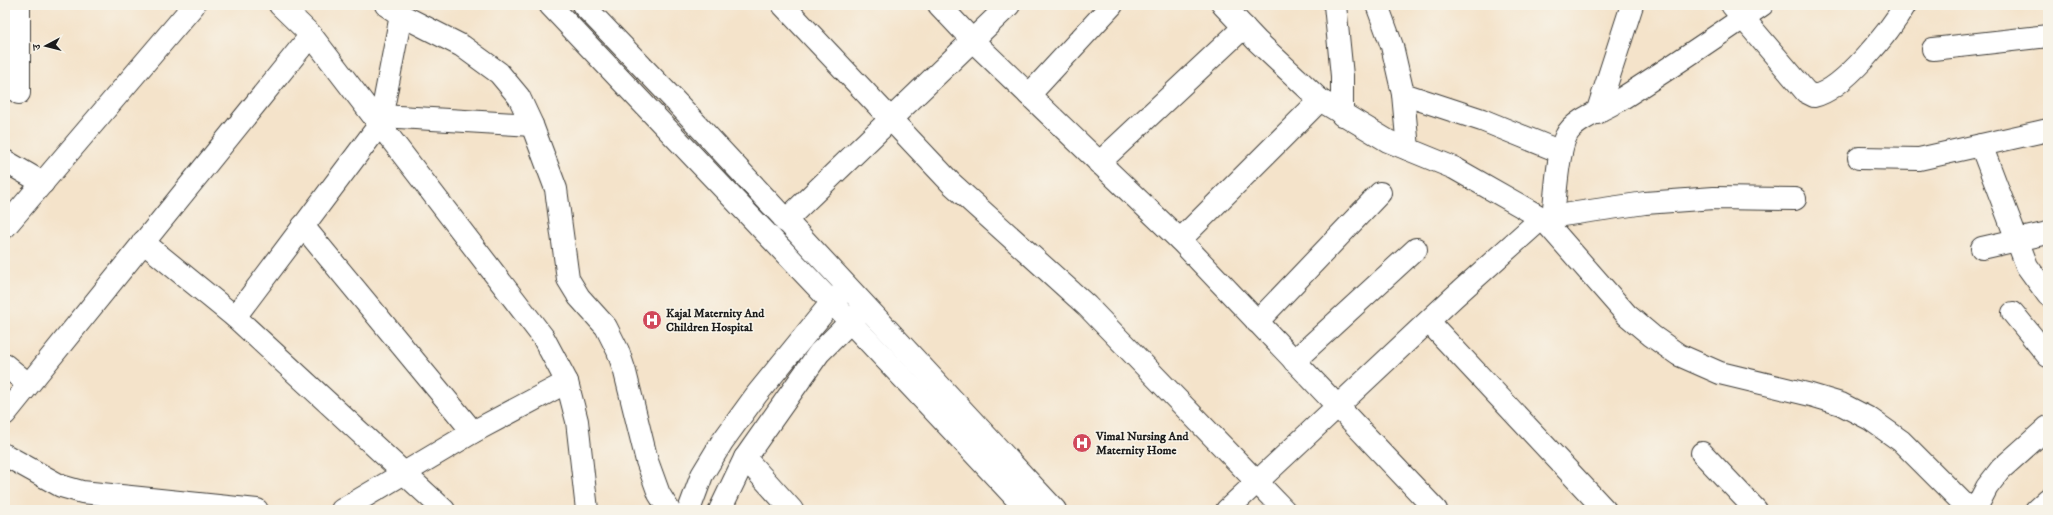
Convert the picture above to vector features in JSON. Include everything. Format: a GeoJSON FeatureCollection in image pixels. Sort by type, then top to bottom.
{"type":"FeatureCollection","features":[{"type":"Feature","properties":{"kind":"street"},"geometry":{"type":"LineString","coordinates":[[19,5],[19,93]]}},
{"type":"Feature","properties":{"kind":"street"},"geometry":{"type":"LineString","coordinates":[[5,227],[194,5]]}},
{"type":"Feature","properties":{"kind":"street"},"geometry":{"type":"LineString","coordinates":[[280,5],[311,35],[381,120],[542,337],[567,382],[577,421],[587,510]]}},
{"type":"Feature","properties":{"kind":"street"},"geometry":{"type":"LineString","coordinates":[[550,5],[832,302],[858,314],[1055,510]]}},
{"type":"Feature","properties":{"kind":"street"},"geometry":{"type":"LineString","coordinates":[[583,5],[848,288],[858,314],[1027,510]]}},
{"type":"Feature","properties":{"kind":"street"},"geometry":{"type":"LineString","coordinates":[[783,5],[892,118],[951,183],[1087,306],[1284,510]]}},
{"type":"Feature","properties":{"kind":"street"},"geometry":{"type":"LineString","coordinates":[[939,5],[973,41],[1180,240],[1436,510]]}},
{"type":"Feature","properties":{"kind":"street"},"geometry":{"type":"LineString","coordinates":[[785,221],[1009,5]]}},
{"type":"Feature","properties":{"kind":"street"},"geometry":{"type":"LineString","coordinates":[[1029,95],[1112,5]]}},
{"type":"Feature","properties":{"kind":"street"},"geometry":{"type":"LineString","coordinates":[[1223,5],[1320,100],[1388,141],[1454,168],[1547,217],[1627,315],[1652,336],[1679,354],[1720,373],[1811,395],[1841,404],[1870,419],[1901,441],[1970,510]]}},
{"type":"Feature","properties":{"kind":"street"},"geometry":{"type":"LineString","coordinates":[[1335,5],[1342,76],[1342,114]]}},
{"type":"Feature","properties":{"kind":"street"},"geometry":{"type":"LineString","coordinates":[[1377,5],[1392,46],[1403,94],[1408,149]]}},
{"type":"Feature","properties":{"kind":"street"},"geometry":{"type":"LineString","coordinates":[[1597,113],[1632,5]]}},
{"type":"Feature","properties":{"kind":"street"},"geometry":{"type":"LineString","coordinates":[[1547,217],[1565,136],[1570,129],[1577,123],[1597,113],[1738,11],[1762,5]]}},
{"type":"Feature","properties":{"kind":"street"},"geometry":{"type":"LineString","coordinates":[[1738,11],[1806,92],[1814,96],[1832,89],[1847,76],[1866,57],[1905,5]]}},
{"type":"Feature","properties":{"kind":"street"},"geometry":{"type":"LineString","coordinates":[[235,317],[381,120],[393,10],[462,46],[499,73],[519,97],[532,125],[556,189],[568,279],[580,297],[606,327],[618,351],[625,372],[647,461],[659,494],[669,510]]}},
{"type":"Feature","properties":{"kind":"street"},"geometry":{"type":"LineString","coordinates":[[1099,163],[1244,27]]}},
{"type":"Feature","properties":{"kind":"street"},"geometry":{"type":"LineString","coordinates":[[5,414],[311,35]]}},
{"type":"Feature","properties":{"kind":"street"},"geometry":{"type":"LineString","coordinates":[[1933,49],[2048,36]]}},
{"type":"Feature","properties":{"kind":"street"},"geometry":{"type":"LineString","coordinates":[[1403,94],[1482,120],[1561,152]]}},
{"type":"Feature","properties":{"kind":"street"},"geometry":{"type":"LineString","coordinates":[[1180,240],[1320,100]]}},
{"type":"Feature","properties":{"kind":"street"},"geometry":{"type":"LineString","coordinates":[[381,120],[532,125]]}},
{"type":"Feature","properties":{"kind":"street"},"geometry":{"type":"LineString","coordinates":[[1858,158],[1919,159],[2048,130]]}},
{"type":"Feature","properties":{"kind":"street"},"geometry":{"type":"LineString","coordinates":[[1981,145],[2027,266],[2048,295]]}},
{"type":"Feature","properties":{"kind":"street"},"geometry":{"type":"LineString","coordinates":[[5,161],[43,183]]}},
{"type":"Feature","properties":{"kind":"street"},"geometry":{"type":"LineString","coordinates":[[1257,322],[1380,193]]}},
{"type":"Feature","properties":{"kind":"street"},"geometry":{"type":"LineString","coordinates":[[1227,510],[1454,297],[1547,217],[1645,203],[1714,198],[1795,199]]}},
{"type":"Feature","properties":{"kind":"street"},"geometry":{"type":"LineString","coordinates":[[303,226],[473,432]]}},
{"type":"Feature","properties":{"kind":"street"},"geometry":{"type":"LineString","coordinates":[[1982,248],[2048,233]]}},
{"type":"Feature","properties":{"kind":"street"},"geometry":{"type":"LineString","coordinates":[[143,242],[235,317],[444,510]]}},
{"type":"Feature","properties":{"kind":"street"},"geometry":{"type":"LineString","coordinates":[[1294,361],[1416,249]]}},
{"type":"Feature","properties":{"kind":"street"},"geometry":{"type":"LineString","coordinates":[[689,510],[702,475],[722,442],[758,394],[832,302],[848,288]]}},
{"type":"Feature","properties":{"kind":"street"},"geometry":{"type":"LineString","coordinates":[[2013,313],[2048,356]]}},
{"type":"Feature","properties":{"kind":"street"},"geometry":{"type":"LineString","coordinates":[[720,510],[745,458],[819,353],[858,314]]}},
{"type":"Feature","properties":{"kind":"street"},"geometry":{"type":"LineString","coordinates":[[1429,322],[1605,510]]}},
{"type":"Feature","properties":{"kind":"street"},"geometry":{"type":"LineString","coordinates":[[5,365],[28,384]]}},
{"type":"Feature","properties":{"kind":"street"},"geometry":{"type":"LineString","coordinates":[[342,510],[473,432],[567,382]]}},
{"type":"Feature","properties":{"kind":"street"},"geometry":{"type":"LineString","coordinates":[[1975,510],[1987,487],[2001,469],[2048,427]]}},
{"type":"Feature","properties":{"kind":"street"},"geometry":{"type":"LineString","coordinates":[[1702,453],[1756,510]]}},
{"type":"Feature","properties":{"kind":"street"},"geometry":{"type":"LineString","coordinates":[[5,455],[61,486],[82,492],[257,510]]}},
{"type":"Feature","properties":{"kind":"street"},"geometry":{"type":"LineString","coordinates":[[745,458],[792,510]]}},
{"type":"Feature","properties":{"kind":"street"},"geometry":{"type":"LineString","coordinates":[[2036,510],[2048,499]]}},
{"type":"Feature","properties":{"kind":"place","name":"Kajal Maternity And Children Hospital"},"geometry":{"type":"Point","coordinates":[652,320]}},
{"type":"Feature","properties":{"kind":"place","name":"Vimal Nursing And Maternity Home"},"geometry":{"type":"Point","coordinates":[1082,443]}}]}
